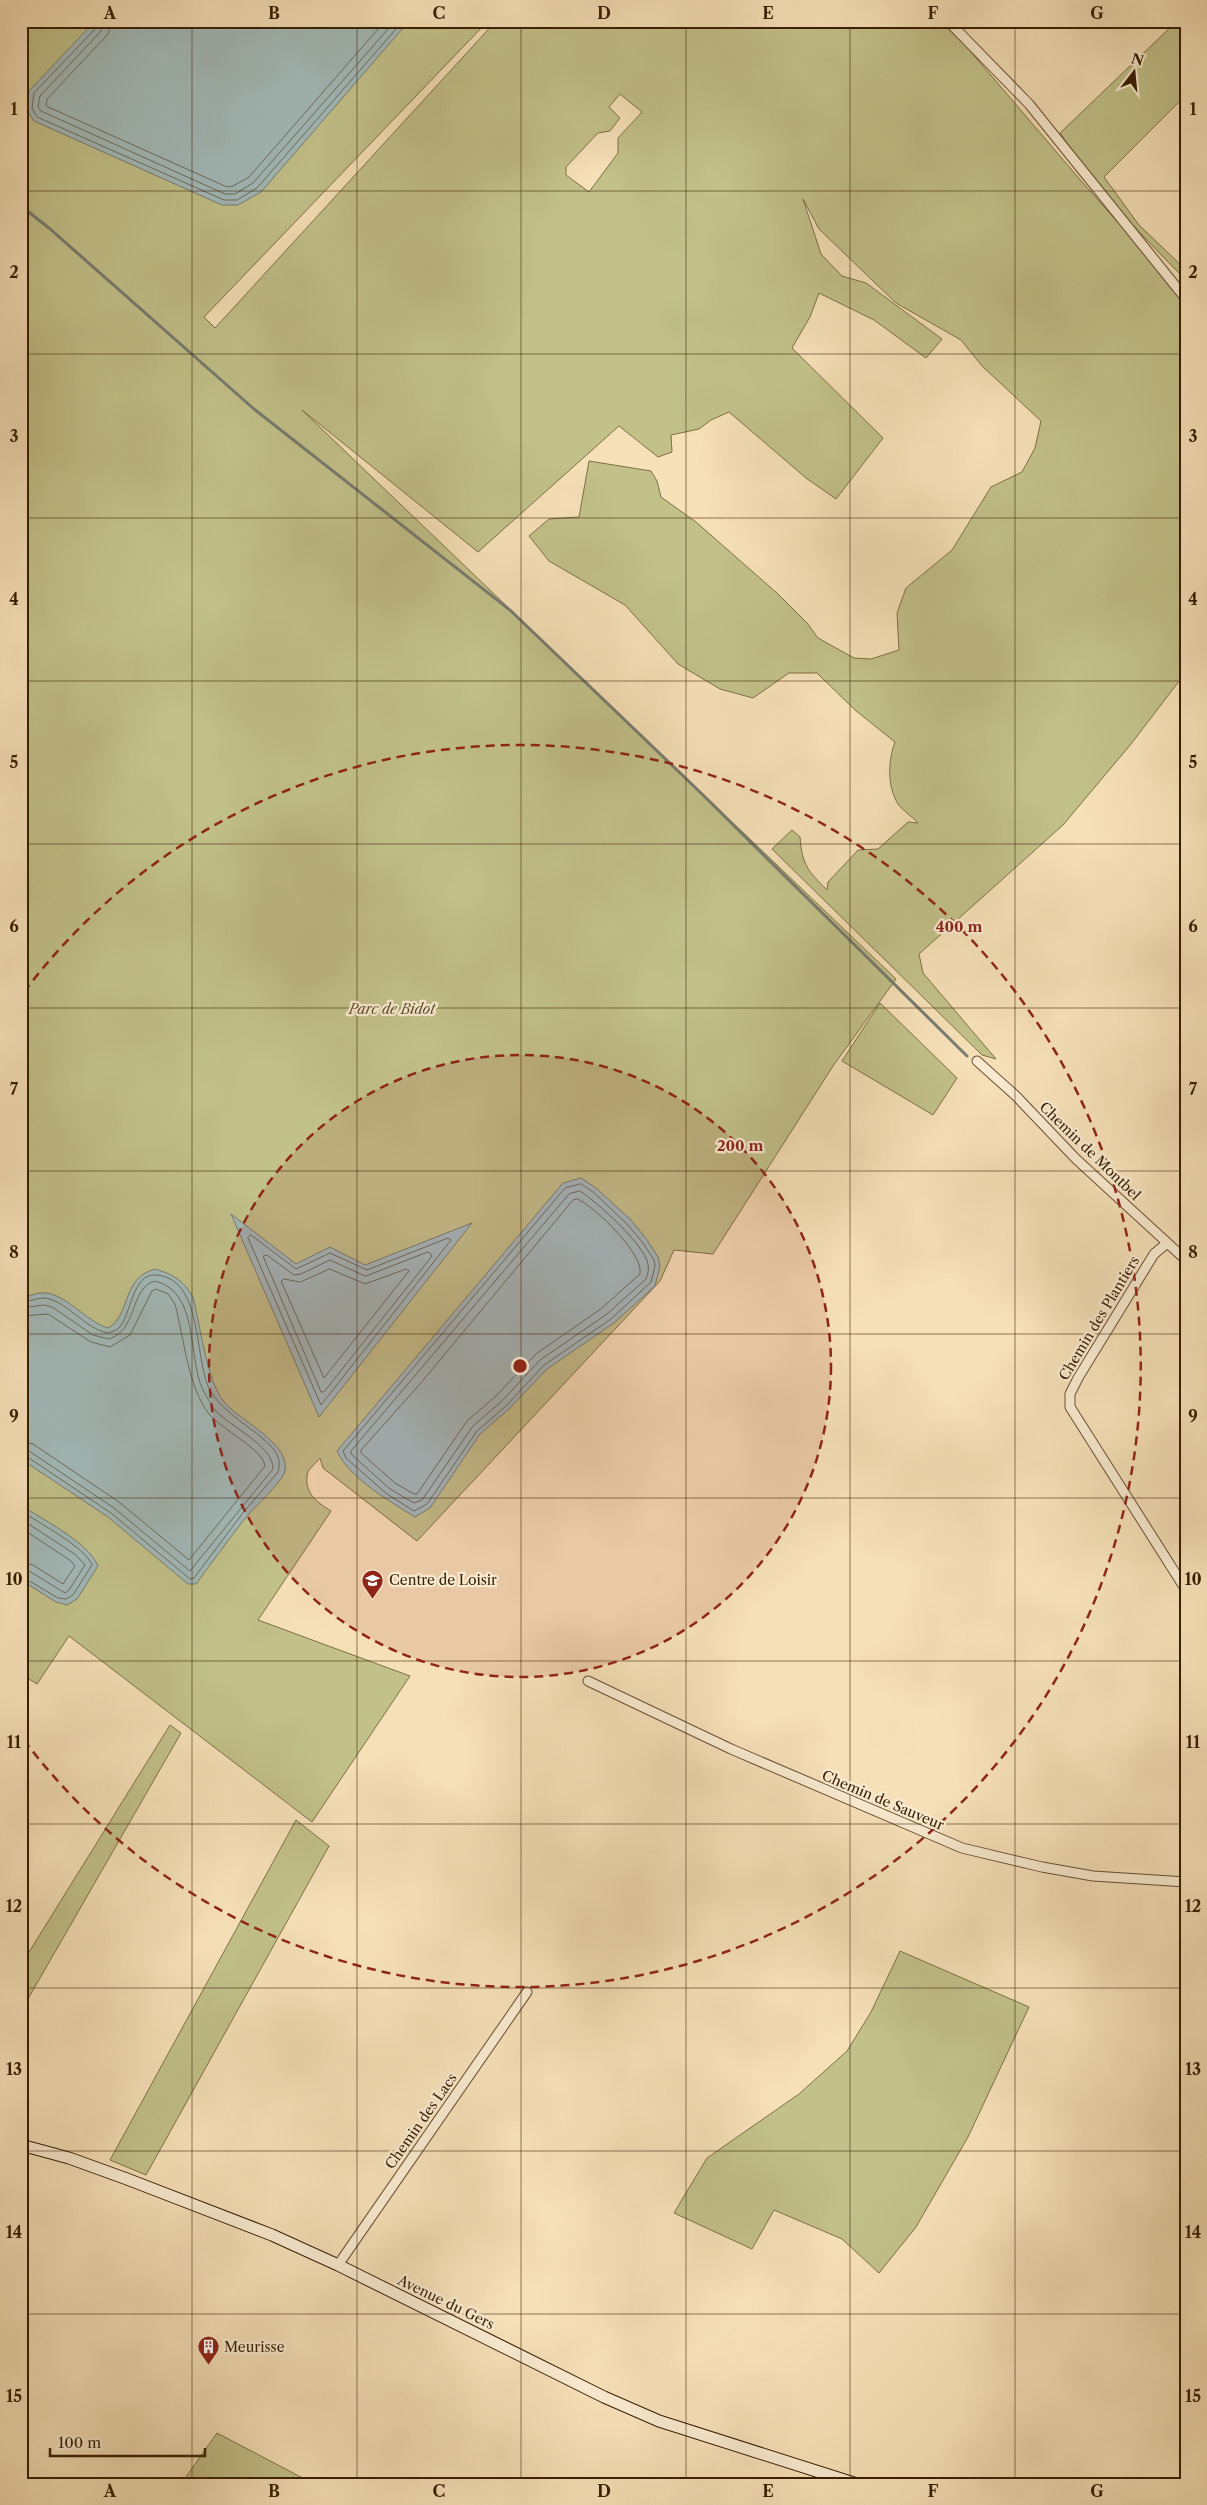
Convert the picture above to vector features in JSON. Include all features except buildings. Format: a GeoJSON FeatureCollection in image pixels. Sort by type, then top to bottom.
{"type":"FeatureCollection","features":[{"type":"Feature","properties":{"kind":"main road","name":"Avenue du Gers"},"geometry":{"type":"LineString","coordinates":[[21,2146],[69,2158],[200,2206],[338,2265],[604,2397],[659,2421],[857,2484]]}},
{"type":"Feature","properties":{"kind":"street"},"geometry":{"type":"LineString","coordinates":[[948,21],[1029,104],[1186,299]]}},
{"type":"Feature","properties":{"kind":"street","name":"Chemin de Montbel"},"geometry":{"type":"LineString","coordinates":[[977,1061],[989,1070],[1076,1159],[1166,1244],[1186,1260]]}},
{"type":"Feature","properties":{"kind":"street","name":"Chemin des Plantiers"},"geometry":{"type":"LineString","coordinates":[[1166,1244],[1154,1254],[1078,1378],[1070,1394],[1070,1407],[1186,1590]]}},
{"type":"Feature","properties":{"kind":"street","name":"Chemin de Sauveur"},"geometry":{"type":"LineString","coordinates":[[588,1680],[731,1749],[962,1848],[1042,1867],[1093,1876],[1186,1882]]}},
{"type":"Feature","properties":{"kind":"street","name":"Chemin des Lacs"},"geometry":{"type":"LineString","coordinates":[[338,2265],[527,1992]]}},
{"type":"Feature","properties":{"kind":"green space","name":"Parc de Bidot"},"geometry":{"type":"Polygon","coordinates":[[[21,21],[488,21],[204,317],[215,328],[496,21],[940,21],[965,45],[1083,183],[1186,299],[1186,672],[1131,744],[1063,825],[919,954],[923,973],[996,1059],[982,1055],[772,849],[792,830],[800,837],[802,854],[807,867],[827,890],[828,882],[858,850],[878,849],[908,822],[918,823],[898,804],[894,797],[890,781],[890,765],[895,742],[855,710],[817,673],[789,673],[753,698],[720,689],[678,664],[625,605],[549,561],[529,536],[549,519],[579,517],[589,461],[651,471],[657,481],[661,497],[696,522],[778,594],[807,623],[818,638],[854,658],[871,659],[899,650],[897,613],[906,588],[952,550],[991,487],[1022,472],[1035,448],[1041,421],[982,366],[961,340],[896,303],[819,229],[803,199],[821,254],[842,276],[866,283],[942,339],[926,358],[874,320],[819,293],[810,317],[792,348],[883,438],[836,499],[806,478],[729,412],[711,420],[699,429],[671,435],[672,452],[658,457],[619,426],[478,552],[302,410],[896,979],[833,1066],[713,1254],[674,1250],[660,1281],[417,1541],[323,1468],[320,1458],[308,1471],[307,1485],[309,1490],[315,1499],[331,1511],[258,1620],[410,1676],[312,1822],[69,1636],[37,1684],[21,1674],[21,21]],[[620,94],[609,107],[620,118],[610,131],[598,133],[566,167],[566,175],[589,192],[618,153],[618,138],[642,112],[620,94]]]}},
{"type":"Feature","properties":{"kind":"green space"},"geometry":{"type":"Polygon","coordinates":[[[1177,21],[1186,21],[1186,95],[1104,177],[1139,225],[1186,270],[1186,280],[1119,210],[1060,133],[1177,21]]]}},
{"type":"Feature","properties":{"kind":"green space"},"geometry":{"type":"Polygon","coordinates":[[[880,1003],[957,1078],[933,1115],[842,1061],[880,1003]]]}},
{"type":"Feature","properties":{"kind":"green space"},"geometry":{"type":"Polygon","coordinates":[[[170,1725],[181,1733],[21,2011],[21,1965],[170,1725]]]}},
{"type":"Feature","properties":{"kind":"green space"},"geometry":{"type":"Polygon","coordinates":[[[296,1820],[329,1846],[146,2175],[110,2160],[296,1820]]]}},
{"type":"Feature","properties":{"kind":"green space"},"geometry":{"type":"Polygon","coordinates":[[[900,1951],[1029,2007],[968,2137],[916,2227],[879,2273],[842,2239],[774,2210],[752,2249],[674,2213],[707,2158],[799,2094],[847,2051],[871,2012],[900,1951]]]}},
{"type":"Feature","properties":{"kind":"green space"},"geometry":{"type":"Polygon","coordinates":[[[217,2433],[314,2484],[181,2484],[217,2433]]]}},
{"type":"Feature","properties":{"kind":"water"},"geometry":{"type":"Polygon","coordinates":[[[95,21],[409,21],[261,192],[238,205],[222,205],[34,121],[27,110],[29,91],[95,21]]]}},
{"type":"Feature","properties":{"kind":"water"},"geometry":{"type":"Polygon","coordinates":[[[581,1178],[596,1188],[631,1220],[647,1240],[658,1257],[660,1266],[655,1286],[614,1323],[547,1369],[509,1409],[480,1434],[430,1508],[415,1517],[383,1497],[361,1480],[351,1471],[337,1451],[563,1183],[581,1178]]]}},
{"type":"Feature","properties":{"kind":"water"},"geometry":{"type":"Polygon","coordinates":[[[231,1214],[296,1264],[330,1247],[365,1265],[472,1223],[319,1417],[231,1214]]]}},
{"type":"Feature","properties":{"kind":"water"},"geometry":{"type":"Polygon","coordinates":[[[155,1269],[177,1279],[193,1297],[213,1381],[224,1402],[274,1443],[285,1463],[284,1474],[246,1517],[196,1584],[188,1584],[108,1517],[21,1459],[21,1297],[42,1293],[53,1295],[69,1303],[100,1325],[108,1328],[120,1315],[131,1288],[137,1280],[155,1269]]]}},
{"type":"Feature","properties":{"kind":"water"},"geometry":{"type":"Polygon","coordinates":[[[21,1505],[75,1540],[85,1548],[98,1566],[77,1599],[67,1605],[56,1602],[21,1580],[21,1505]]]}},
{"type":"Feature","properties":{"kind":"waterway"},"geometry":{"type":"LineString","coordinates":[[21,206],[49,228],[254,409],[511,611],[702,794],[967,1056]]}},
{"type":"Feature","properties":{"kind":"place","name":"Centre de Loisir"},"geometry":{"type":"Point","coordinates":[373,1599]}},
{"type":"Feature","properties":{"kind":"place","name":"Meurisse"},"geometry":{"type":"Point","coordinates":[208,2366]}}]}
